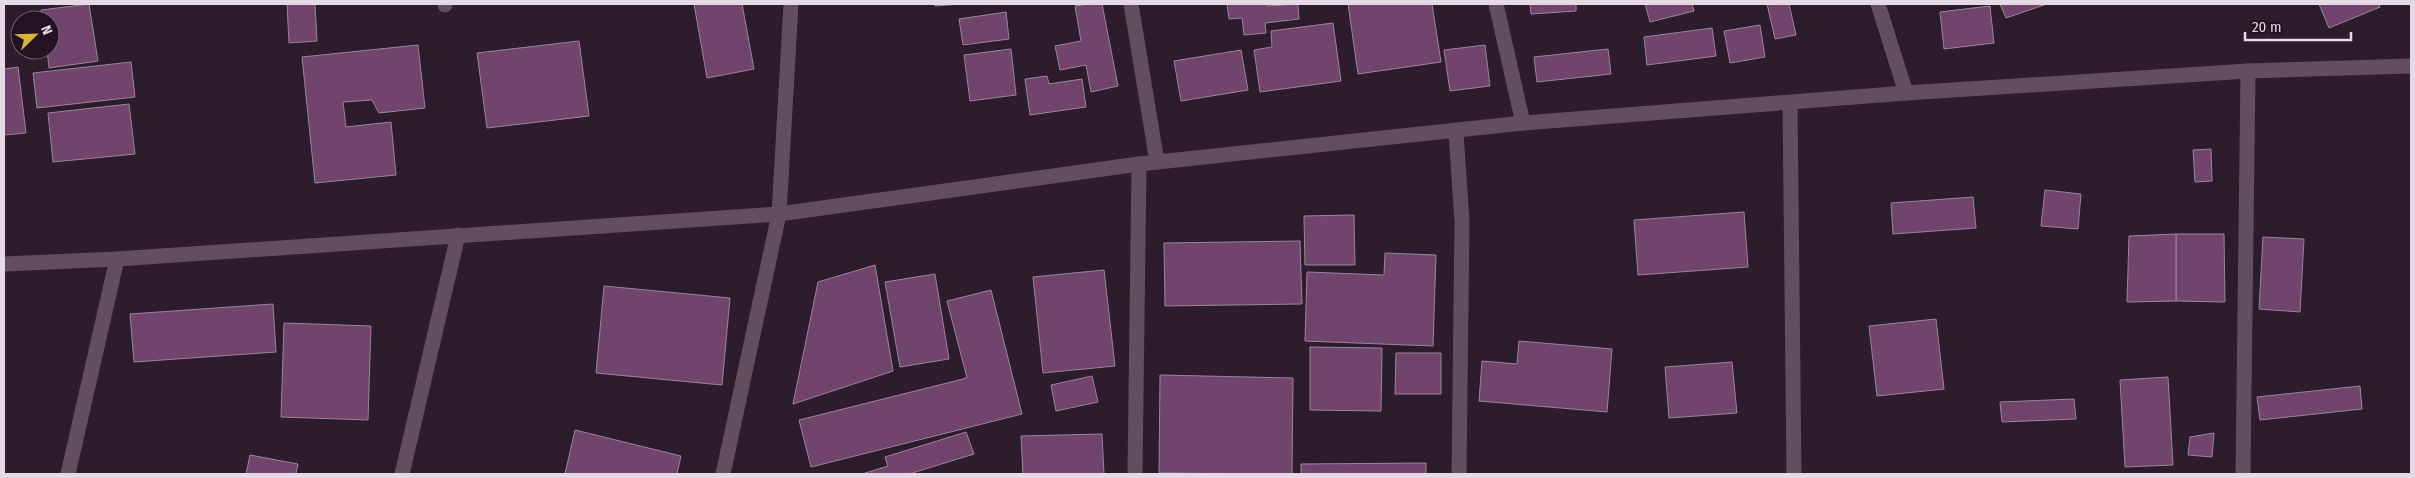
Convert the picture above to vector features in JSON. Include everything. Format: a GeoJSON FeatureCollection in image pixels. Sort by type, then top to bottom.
{"type":"FeatureCollection","features":[{"type":"Feature","properties":{"kind":"street"},"geometry":{"type":"LineString","coordinates":[[723,474],[779,214],[792,4]]}},
{"type":"Feature","properties":{"kind":"street"},"geometry":{"type":"LineString","coordinates":[[1131,4],[1157,162]]}},
{"type":"Feature","properties":{"kind":"street"},"geometry":{"type":"LineString","coordinates":[[1496,4],[1523,123]]}},
{"type":"Feature","properties":{"kind":"street"},"geometry":{"type":"LineString","coordinates":[[1878,4],[1906,94]]}},
{"type":"Feature","properties":{"kind":"street"},"geometry":{"type":"LineString","coordinates":[[4,264],[117,259],[779,214],[1139,164],[1456,132],[1523,123],[1790,102],[2248,71],[2411,66]]}},
{"type":"Feature","properties":{"kind":"street"},"geometry":{"type":"LineString","coordinates":[[2243,474],[2248,71]]}},
{"type":"Feature","properties":{"kind":"street"},"geometry":{"type":"LineString","coordinates":[[1790,102],[1794,474]]}},
{"type":"Feature","properties":{"kind":"street"},"geometry":{"type":"LineString","coordinates":[[1456,132],[1462,222],[1459,474]]}},
{"type":"Feature","properties":{"kind":"street"},"geometry":{"type":"LineString","coordinates":[[1135,474],[1139,164]]}},
{"type":"Feature","properties":{"kind":"street"},"geometry":{"type":"LineString","coordinates":[[402,474],[458,235]]}},
{"type":"Feature","properties":{"kind":"street"},"geometry":{"type":"LineString","coordinates":[[68,474],[117,259]]}},
{"type":"Feature","properties":{"kind":"building"},"geometry":{"type":"Polygon","coordinates":[[[89,4],[98,61],[49,68],[48,60],[60,60],[60,10],[41,10],[89,4]]]}},
{"type":"Feature","properties":{"kind":"building"},"geometry":{"type":"Polygon","coordinates":[[[287,4],[315,4],[317,41],[289,43],[287,4]]]}},
{"type":"Feature","properties":{"kind":"building"},"geometry":{"type":"Polygon","coordinates":[[[694,4],[742,4],[754,69],[707,78],[694,4]]]}},
{"type":"Feature","properties":{"kind":"building"},"geometry":{"type":"Polygon","coordinates":[[[935,4],[962,4],[935,6],[935,4]]]}},
{"type":"Feature","properties":{"kind":"building"},"geometry":{"type":"Polygon","coordinates":[[[1102,4],[1118,86],[1091,92],[1086,65],[1060,70],[1055,46],[1081,41],[1075,6],[1102,4]]]}},
{"type":"Feature","properties":{"kind":"building"},"geometry":{"type":"Polygon","coordinates":[[[1227,4],[1267,4],[1267,6],[1298,4],[1299,19],[1265,23],[1266,33],[1244,35],[1242,18],[1229,19],[1227,4]]]}},
{"type":"Feature","properties":{"kind":"building"},"geometry":{"type":"Polygon","coordinates":[[[1348,4],[1432,4],[1441,62],[1358,74],[1348,4]]]}},
{"type":"Feature","properties":{"kind":"building"},"geometry":{"type":"Polygon","coordinates":[[[1530,4],[1576,4],[1576,11],[1531,14],[1530,4]]]}},
{"type":"Feature","properties":{"kind":"building"},"geometry":{"type":"Polygon","coordinates":[[[1645,4],[1692,4],[1694,11],[1650,22],[1645,4]]]}},
{"type":"Feature","properties":{"kind":"building"},"geometry":{"type":"Polygon","coordinates":[[[1767,4],[1789,4],[1796,35],[1775,39],[1767,4]]]}},
{"type":"Feature","properties":{"kind":"building"},"geometry":{"type":"Polygon","coordinates":[[[2000,4],[2047,4],[2006,18],[2000,4]]]}},
{"type":"Feature","properties":{"kind":"building"},"geometry":{"type":"Polygon","coordinates":[[[2319,4],[2379,4],[2380,7],[2329,28],[2319,4]]]}},
{"type":"Feature","properties":{"kind":"building"},"geometry":{"type":"Polygon","coordinates":[[[1990,6],[1994,43],[1944,49],[1940,12],[1990,6]]]}},
{"type":"Feature","properties":{"kind":"building"},"geometry":{"type":"Polygon","coordinates":[[[1006,12],[1009,39],[963,45],[959,19],[1006,12]]]}},
{"type":"Feature","properties":{"kind":"building"},"geometry":{"type":"Polygon","coordinates":[[[1333,23],[1341,81],[1260,92],[1254,50],[1272,47],[1271,31],[1333,23]]]}},
{"type":"Feature","properties":{"kind":"building"},"geometry":{"type":"Polygon","coordinates":[[[1760,25],[1765,57],[1730,63],[1724,31],[1760,25]]]}},
{"type":"Feature","properties":{"kind":"building"},"geometry":{"type":"Polygon","coordinates":[[[1712,28],[1716,56],[1647,65],[1644,37],[1712,28]]]}},
{"type":"Feature","properties":{"kind":"building"},"geometry":{"type":"Polygon","coordinates":[[[579,41],[589,116],[487,128],[477,53],[579,41]]]}},
{"type":"Feature","properties":{"kind":"building"},"geometry":{"type":"Polygon","coordinates":[[[418,45],[425,108],[379,113],[372,100],[343,102],[346,127],[391,122],[396,175],[315,183],[302,57],[418,45]]]}},
{"type":"Feature","properties":{"kind":"building"},"geometry":{"type":"Polygon","coordinates":[[[1485,45],[1490,86],[1450,91],[1444,50],[1485,45]]]}},
{"type":"Feature","properties":{"kind":"building"},"geometry":{"type":"Polygon","coordinates":[[[1011,49],[1016,95],[970,101],[964,55],[1011,49]]]}},
{"type":"Feature","properties":{"kind":"building"},"geometry":{"type":"Polygon","coordinates":[[[1608,49],[1611,74],[1537,82],[1534,57],[1608,49]]]}},
{"type":"Feature","properties":{"kind":"building"},"geometry":{"type":"Polygon","coordinates":[[[1241,50],[1248,90],[1181,101],[1174,61],[1241,50]]]}},
{"type":"Feature","properties":{"kind":"building"},"geometry":{"type":"Polygon","coordinates":[[[131,62],[135,97],[37,108],[33,73],[131,62]]]}},
{"type":"Feature","properties":{"kind":"building"},"geometry":{"type":"Polygon","coordinates":[[[18,67],[26,133],[4,135],[4,69],[18,67]]]}},
{"type":"Feature","properties":{"kind":"building"},"geometry":{"type":"Polygon","coordinates":[[[1047,76],[1049,84],[1082,79],[1086,107],[1030,115],[1025,79],[1047,76]]]}},
{"type":"Feature","properties":{"kind":"building"},"geometry":{"type":"Polygon","coordinates":[[[129,104],[135,154],[53,162],[48,113],[129,104]]]}},
{"type":"Feature","properties":{"kind":"building"},"geometry":{"type":"Polygon","coordinates":[[[2211,149],[2212,181],[2195,182],[2193,150],[2211,149]]]}},
{"type":"Feature","properties":{"kind":"building"},"geometry":{"type":"Polygon","coordinates":[[[2045,190],[2081,194],[2078,229],[2041,226],[2045,190]]]}},
{"type":"Feature","properties":{"kind":"building"},"geometry":{"type":"Polygon","coordinates":[[[1973,197],[1976,228],[1893,234],[1891,203],[1973,197]]]}},
{"type":"Feature","properties":{"kind":"building"},"geometry":{"type":"Polygon","coordinates":[[[1744,212],[1748,267],[1638,275],[1634,220],[1744,212]]]}},
{"type":"Feature","properties":{"kind":"building"},"geometry":{"type":"Polygon","coordinates":[[[1354,215],[1355,265],[1305,265],[1304,216],[1354,215]]]}},
{"type":"Feature","properties":{"kind":"building"},"geometry":{"type":"Polygon","coordinates":[[[2176,234],[2224,234],[2225,302],[2176,301],[2176,234]]]}},
{"type":"Feature","properties":{"kind":"building"},"geometry":{"type":"Polygon","coordinates":[[[2176,234],[2176,301],[2127,302],[2129,236],[2176,234]]]}},
{"type":"Feature","properties":{"kind":"building"},"geometry":{"type":"Polygon","coordinates":[[[2263,237],[2304,239],[2300,312],[2259,309],[2263,237]]]}},
{"type":"Feature","properties":{"kind":"building"},"geometry":{"type":"Polygon","coordinates":[[[1300,241],[1302,304],[1165,306],[1164,243],[1300,241]]]}},
{"type":"Feature","properties":{"kind":"building"},"geometry":{"type":"Polygon","coordinates":[[[1385,253],[1436,255],[1433,346],[1305,341],[1307,272],[1384,275],[1385,253]]]}},
{"type":"Feature","properties":{"kind":"building"},"geometry":{"type":"Polygon","coordinates":[[[875,265],[893,371],[793,404],[818,282],[875,265]]]}},
{"type":"Feature","properties":{"kind":"building"},"geometry":{"type":"Polygon","coordinates":[[[1104,270],[1115,366],[1043,373],[1033,277],[1104,270]]]}},
{"type":"Feature","properties":{"kind":"building"},"geometry":{"type":"Polygon","coordinates":[[[935,274],[949,359],[900,367],[885,282],[935,274]]]}},
{"type":"Feature","properties":{"kind":"building"},"geometry":{"type":"Polygon","coordinates":[[[604,286],[730,298],[722,385],[596,373],[604,286]]]}},
{"type":"Feature","properties":{"kind":"building"},"geometry":{"type":"Polygon","coordinates":[[[991,290],[1022,414],[811,467],[799,420],[967,378],[947,301],[991,290]]]}},
{"type":"Feature","properties":{"kind":"building"},"geometry":{"type":"Polygon","coordinates":[[[273,304],[276,352],[134,362],[130,314],[273,304]]]}},
{"type":"Feature","properties":{"kind":"building"},"geometry":{"type":"Polygon","coordinates":[[[1936,319],[1944,389],[1877,396],[1869,326],[1936,319]]]}},
{"type":"Feature","properties":{"kind":"building"},"geometry":{"type":"Polygon","coordinates":[[[284,323],[371,326],[368,420],[281,417],[284,323]]]}},
{"type":"Feature","properties":{"kind":"building"},"geometry":{"type":"Polygon","coordinates":[[[1519,341],[1612,349],[1607,412],[1479,401],[1482,361],[1517,364],[1519,341]]]}},
{"type":"Feature","properties":{"kind":"building"},"geometry":{"type":"Polygon","coordinates":[[[1310,347],[1382,348],[1381,411],[1310,410],[1310,347]]]}},
{"type":"Feature","properties":{"kind":"building"},"geometry":{"type":"Polygon","coordinates":[[[1396,353],[1441,353],[1441,394],[1395,394],[1396,353]]]}},
{"type":"Feature","properties":{"kind":"building"},"geometry":{"type":"Polygon","coordinates":[[[1732,362],[1737,413],[1669,418],[1665,367],[1732,362]]]}},
{"type":"Feature","properties":{"kind":"building"},"geometry":{"type":"Polygon","coordinates":[[[1160,375],[1293,378],[1292,474],[1159,473],[1160,375]]]}},
{"type":"Feature","properties":{"kind":"building"},"geometry":{"type":"Polygon","coordinates":[[[1092,376],[1098,402],[1056,411],[1051,385],[1092,376]]]}},
{"type":"Feature","properties":{"kind":"building"},"geometry":{"type":"Polygon","coordinates":[[[2168,377],[2173,465],[2125,467],[2120,380],[2168,377]]]}},
{"type":"Feature","properties":{"kind":"building"},"geometry":{"type":"Polygon","coordinates":[[[2360,386],[2362,409],[2260,420],[2257,397],[2360,386]]]}},
{"type":"Feature","properties":{"kind":"building"},"geometry":{"type":"Polygon","coordinates":[[[2074,399],[2076,419],[2002,422],[2000,402],[2074,399]]]}},
{"type":"Feature","properties":{"kind":"building"},"geometry":{"type":"Polygon","coordinates":[[[575,430],[681,456],[677,474],[565,474],[575,430]]]}},
{"type":"Feature","properties":{"kind":"building"},"geometry":{"type":"Polygon","coordinates":[[[966,432],[974,454],[909,474],[862,474],[888,466],[885,457],[966,432]]]}},
{"type":"Feature","properties":{"kind":"building"},"geometry":{"type":"Polygon","coordinates":[[[2214,433],[2212,457],[2188,455],[2190,437],[2214,433]]]}},
{"type":"Feature","properties":{"kind":"building"},"geometry":{"type":"Polygon","coordinates":[[[1102,434],[1104,474],[1023,474],[1021,436],[1102,434]]]}},
{"type":"Feature","properties":{"kind":"building"},"geometry":{"type":"Polygon","coordinates":[[[250,455],[298,464],[296,474],[246,474],[250,455]]]}},
{"type":"Feature","properties":{"kind":"building"},"geometry":{"type":"Polygon","coordinates":[[[1426,463],[1426,474],[1301,474],[1301,464],[1426,463]]]}},
{"type":"Feature","properties":{"kind":"building"},"geometry":{"type":"Polygon","coordinates":[[[1159,473],[1228,474],[1159,474],[1159,473]]]}}]}
